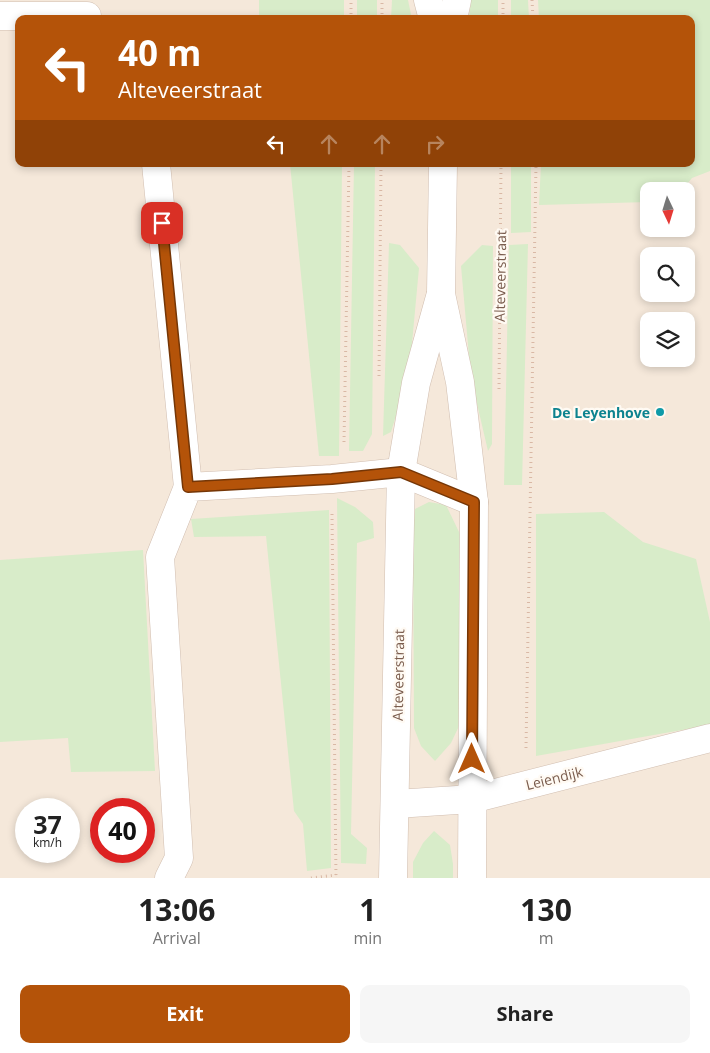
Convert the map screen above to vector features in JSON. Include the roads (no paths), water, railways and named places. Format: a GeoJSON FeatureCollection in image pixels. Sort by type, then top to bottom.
{"type":"FeatureCollection","features":[{"type":"Feature","properties":{"kind":"street"},"geometry":{"type":"LineString","coordinates":[[428,0],[432,15]]}},
{"type":"Feature","properties":{"kind":"street"},"geometry":{"type":"LineString","coordinates":[[454,15],[457,0]]}},
{"type":"Feature","properties":{"kind":"street"},"geometry":{"type":"LineString","coordinates":[[0,16],[15,16]]}},
{"type":"Feature","properties":{"kind":"street"},"geometry":{"type":"LineString","coordinates":[[156,167],[188,487],[160,557],[179,858],[169,878]]}},
{"type":"Feature","properties":{"kind":"street","name":"Alteveerstraat"},"geometry":{"type":"LineString","coordinates":[[443,167],[441,294],[460,382],[474,502],[472,878]]}},
{"type":"Feature","properties":{"kind":"street","name":"Alteveerstraat"},"geometry":{"type":"LineString","coordinates":[[393,878],[396,804],[401,472],[416,383],[441,294]]}},
{"type":"Feature","properties":{"kind":"street"},"geometry":{"type":"LineString","coordinates":[[188,487],[332,479],[401,472],[474,502]]}},
{"type":"Feature","properties":{"kind":"street","name":"Leiendijk"},"geometry":{"type":"LineString","coordinates":[[396,804],[472,799],[710,738]]}},
{"type":"Feature","properties":{"kind":"place","name":"De Leyenhove"},"geometry":{"type":"Point","coordinates":[660,412]}}]}
